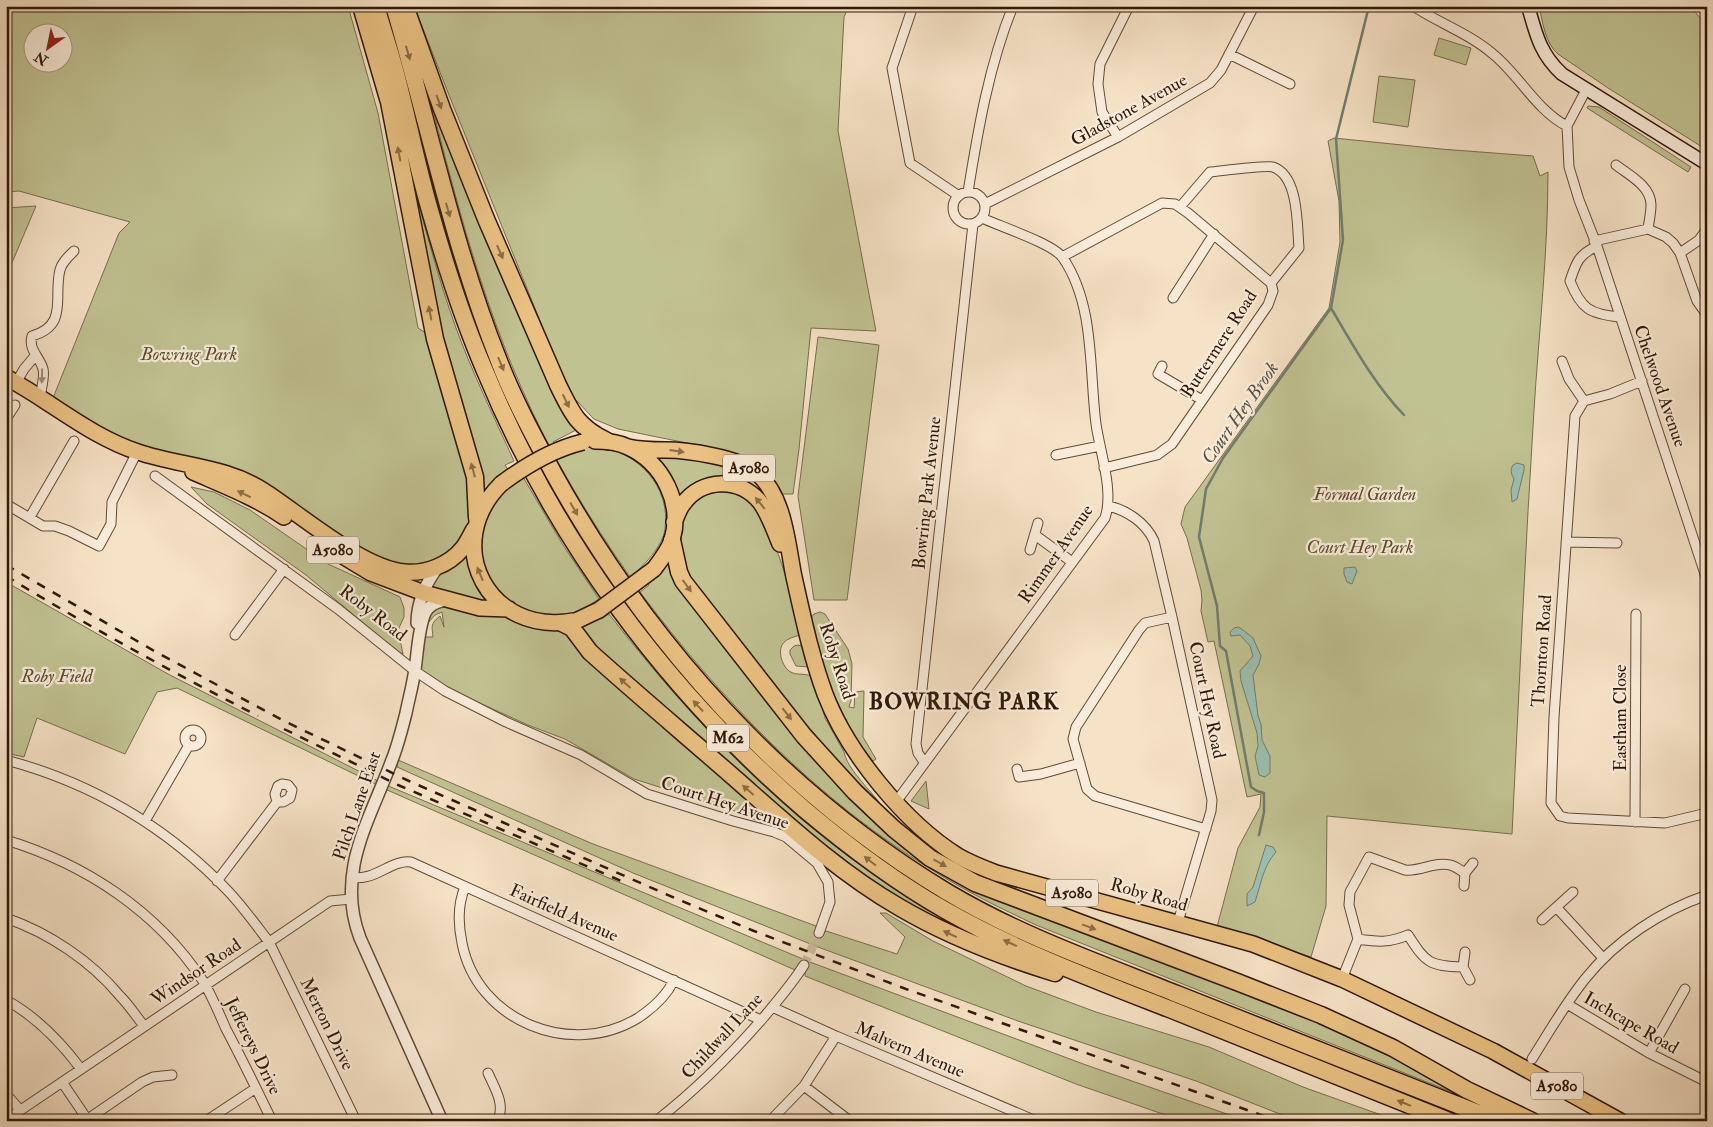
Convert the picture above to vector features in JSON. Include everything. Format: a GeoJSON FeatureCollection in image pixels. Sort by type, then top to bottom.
{"type":"FeatureCollection","features":[{"type":"Feature","properties":{"kind":"highway"},"geometry":{"type":"LineString","coordinates":[[361,6],[389,102],[435,339],[475,477],[476,524]]}},
{"type":"Feature","properties":{"kind":"highway","name":"M62"},"geometry":{"type":"LineString","coordinates":[[376,6],[395,69],[433,222],[453,287],[485,371],[520,449],[562,524],[600,583],[644,643],[691,699],[736,747],[833,833],[885,873],[944,910],[1066,969],[1449,1121]]}},
{"type":"Feature","properties":{"kind":"highway","name":"M62"},"geometry":{"type":"LineString","coordinates":[[394,6],[447,206],[469,280],[500,364],[536,440],[576,514],[619,580],[660,635],[702,686],[748,735],[841,818],[894,858],[949,893],[993,916],[1074,953],[1498,1121]]}},
{"type":"Feature","properties":{"kind":"highway"},"geometry":{"type":"LineString","coordinates":[[405,6],[442,109],[486,219],[558,386],[571,412],[580,424],[593,434],[607,441]]}},
{"type":"Feature","properties":{"kind":"highway"},"geometry":{"type":"LineString","coordinates":[[672,540],[677,565],[683,581],[804,736],[855,792],[894,829],[930,858],[975,883],[1321,1015],[1393,1048],[1467,1090],[1532,1121]]}},
{"type":"Feature","properties":{"kind":"highway"},"geometry":{"type":"LineString","coordinates":[[562,623],[572,628],[590,652],[782,820],[833,862],[867,887],[898,906],[931,925],[997,953],[1243,1039]]}},
{"type":"Feature","properties":{"kind":"main road"},"geometry":{"type":"LineString","coordinates":[[1528,6],[1545,56],[1562,74],[1707,164]]}},
{"type":"Feature","properties":{"kind":"main road","name":"Roby Road"},"geometry":{"type":"LineString","coordinates":[[11,380],[101,438],[169,462],[240,492],[267,506],[347,560],[371,573],[424,593],[480,608],[509,609]]}},
{"type":"Feature","properties":{"kind":"main road","name":"A5080"},"geometry":{"type":"LineString","coordinates":[[607,441],[628,447],[652,463],[662,475],[672,497],[674,509],[672,540],[665,555],[654,569],[599,610],[578,620],[549,624],[535,622],[520,616],[496,599],[480,576],[473,547],[476,524],[484,504],[501,484],[558,450],[583,442],[607,441]]}},
{"type":"Feature","properties":{"kind":"main road","name":"Roby Road"},"geometry":{"type":"LineString","coordinates":[[628,447],[649,451],[667,449],[718,457],[742,464],[757,473],[769,486],[781,513],[808,641],[826,695],[852,745],[879,782],[896,802],[934,839],[959,856],[996,873],[1253,944],[1342,979],[1493,1051],[1620,1121]]}},
{"type":"Feature","properties":{"kind":"main road","name":"Roby Road"},"geometry":{"type":"LineString","coordinates":[[169,462],[215,470],[240,478],[263,490],[335,540],[381,565],[405,572],[417,572],[438,567],[452,559],[463,548],[476,524]]}},
{"type":"Feature","properties":{"kind":"main road","name":"Roby Road"},"geometry":{"type":"LineString","coordinates":[[674,522],[684,503],[699,489],[720,483],[739,486],[753,495],[765,509],[794,579]]}},
{"type":"Feature","properties":{"kind":"street"},"geometry":{"type":"LineString","coordinates":[[913,6],[892,68],[910,163],[964,194],[980,196],[985,204],[985,209],[982,218],[973,224],[964,224],[955,216],[953,207],[954,202],[964,194],[977,133],[1004,29],[1013,6]]}},
{"type":"Feature","properties":{"kind":"street"},"geometry":{"type":"LineString","coordinates":[[1118,137],[1102,112],[1098,84],[1100,64],[1129,6]]}},
{"type":"Feature","properties":{"kind":"street","name":"Gladstone Avenue"},"geometry":{"type":"LineString","coordinates":[[985,204],[1118,137],[1210,83],[1221,70],[1254,6]]}},
{"type":"Feature","properties":{"kind":"street"},"geometry":{"type":"LineString","coordinates":[[1414,6],[1494,54],[1529,91],[1548,115],[1567,126],[1586,90]]}},
{"type":"Feature","properties":{"kind":"street"},"geometry":{"type":"LineString","coordinates":[[1229,54],[1290,84]]}},
{"type":"Feature","properties":{"kind":"street","name":"Chelwood Avenue"},"geometry":{"type":"LineString","coordinates":[[1567,126],[1569,167],[1579,200],[1642,381],[1707,580]]}},
{"type":"Feature","properties":{"kind":"street"},"geometry":{"type":"LineString","coordinates":[[1616,165],[1640,184],[1649,195],[1651,206],[1648,229]]}},
{"type":"Feature","properties":{"kind":"street"},"geometry":{"type":"LineString","coordinates":[[1062,257],[1162,203],[1175,204],[1180,207],[1210,172],[1272,166],[1285,175],[1293,189],[1299,248],[1271,283]]}},
{"type":"Feature","properties":{"kind":"street","name":"Buttermere Road"},"geometry":{"type":"LineString","coordinates":[[1104,468],[1157,455],[1166,450],[1179,436],[1268,305],[1273,291],[1271,283],[1180,207]]}},
{"type":"Feature","properties":{"kind":"street","name":"Rimmer Avenue"},"geometry":{"type":"LineString","coordinates":[[896,802],[1105,518],[1108,506],[1096,422],[1089,338],[1079,290],[1062,257],[1040,242],[982,218]]}},
{"type":"Feature","properties":{"kind":"street","name":"Bowring Park Avenue"},"geometry":{"type":"LineString","coordinates":[[924,762],[918,753],[916,744],[973,224]]}},
{"type":"Feature","properties":{"kind":"street"},"geometry":{"type":"LineString","coordinates":[[1595,243],[1648,229],[1666,237],[1680,253],[1697,301],[1707,315]]}},
{"type":"Feature","properties":{"kind":"street"},"geometry":{"type":"LineString","coordinates":[[1680,253],[1699,240],[1707,229]]}},
{"type":"Feature","properties":{"kind":"street"},"geometry":{"type":"LineString","coordinates":[[1174,298],[1214,234]]}},
{"type":"Feature","properties":{"kind":"street","name":"Chelwood Avenue"},"geometry":{"type":"LineString","coordinates":[[1595,243],[1585,251],[1576,265],[1570,281],[1576,296],[1587,309],[1619,317]]}},
{"type":"Feature","properties":{"kind":"street"},"geometry":{"type":"LineString","coordinates":[[40,397],[43,370],[30,343],[32,336],[48,329],[54,323],[59,299],[60,269],[65,260],[74,251]]}},
{"type":"Feature","properties":{"kind":"street"},"geometry":{"type":"LineString","coordinates":[[11,380],[35,356]]}},
{"type":"Feature","properties":{"kind":"street"},"geometry":{"type":"LineString","coordinates":[[1562,361],[1569,379],[1584,400],[1610,394],[1642,381]]}},
{"type":"Feature","properties":{"kind":"street"},"geometry":{"type":"LineString","coordinates":[[1162,366],[1158,374],[1202,400]]}},
{"type":"Feature","properties":{"kind":"street","name":"Thornton Road"},"geometry":{"type":"LineString","coordinates":[[1584,400],[1575,416],[1554,717],[1551,803],[1560,816],[1568,818],[1665,823],[1707,813]]}},
{"type":"Feature","properties":{"kind":"street"},"geometry":{"type":"LineString","coordinates":[[6,419],[15,405]]}},
{"type":"Feature","properties":{"kind":"street"},"geometry":{"type":"LineString","coordinates":[[30,517],[74,441]]}},
{"type":"Feature","properties":{"kind":"street"},"geometry":{"type":"LineString","coordinates":[[1056,455],[1100,446]]}},
{"type":"Feature","properties":{"kind":"street"},"geometry":{"type":"LineString","coordinates":[[6,504],[43,526],[56,526],[69,530],[99,546],[110,524],[112,502],[137,452]]}},
{"type":"Feature","properties":{"kind":"street","name":"Roby Road"},"geometry":{"type":"LineString","coordinates":[[155,476],[338,609],[415,671],[445,690],[506,722],[581,755]]}},
{"type":"Feature","properties":{"kind":"street","name":"Court Hey Road"},"geometry":{"type":"LineString","coordinates":[[1108,506],[1121,510],[1142,524],[1150,531],[1154,541],[1212,800],[1212,811],[1178,922]]}},
{"type":"Feature","properties":{"kind":"street"},"geometry":{"type":"LineString","coordinates":[[1030,550],[1038,523]]}},
{"type":"Feature","properties":{"kind":"street"},"geometry":{"type":"LineString","coordinates":[[1034,535],[1072,562]]}},
{"type":"Feature","properties":{"kind":"street"},"geometry":{"type":"LineString","coordinates":[[1566,542],[1618,543]]}},
{"type":"Feature","properties":{"kind":"street","name":"Pilch Lane East"},"geometry":{"type":"LineString","coordinates":[[419,637],[417,613],[432,574],[438,567]]}},
{"type":"Feature","properties":{"kind":"street"},"geometry":{"type":"LineString","coordinates":[[235,636],[284,569]]}},
{"type":"Feature","properties":{"kind":"street"},"geometry":{"type":"LineString","coordinates":[[402,585],[411,594],[417,613]]}},
{"type":"Feature","properties":{"kind":"street","name":"Pilch Lane East"},"geometry":{"type":"LineString","coordinates":[[442,1121],[360,938],[354,923],[351,899],[352,877],[358,850],[369,816],[395,751],[415,671],[423,619],[428,608],[436,602],[447,599]]}},
{"type":"Feature","properties":{"kind":"street","name":"Eastham Close"},"geometry":{"type":"LineString","coordinates":[[1635,822],[1636,614]]}},
{"type":"Feature","properties":{"kind":"street"},"geometry":{"type":"LineString","coordinates":[[1172,617],[1145,623],[1139,630],[1076,727],[1073,739],[1087,789],[1095,796],[1206,829]]}},
{"type":"Feature","properties":{"kind":"street"},"geometry":{"type":"LineString","coordinates":[[145,821],[188,745]]}},
{"type":"Feature","properties":{"kind":"street","name":"Court Hey Avenue"},"geometry":{"type":"LineString","coordinates":[[581,755],[647,794],[774,832],[791,840],[816,863],[828,882],[830,902],[819,933]]}},
{"type":"Feature","properties":{"kind":"street","name":"Merton Drive"},"geometry":{"type":"LineString","coordinates":[[6,760],[48,773],[111,801],[145,821],[191,856],[217,881],[244,910],[269,942],[356,1121]]}},
{"type":"Feature","properties":{"kind":"street"},"geometry":{"type":"LineString","coordinates":[[1017,769],[1019,777],[1041,774],[1080,764]]}},
{"type":"Feature","properties":{"kind":"street"},"geometry":{"type":"LineString","coordinates":[[217,881],[277,802]]}},
{"type":"Feature","properties":{"kind":"street","name":"Jeffereys Drive"},"geometry":{"type":"LineString","coordinates":[[6,840],[60,860],[84,872],[119,895],[166,936],[205,985],[272,1121]]}},
{"type":"Feature","properties":{"kind":"street"},"geometry":{"type":"LineString","coordinates":[[1342,979],[1358,939],[1350,911],[1350,892],[1370,852],[1405,870],[1411,871],[1451,865],[1465,873]]}},
{"type":"Feature","properties":{"kind":"street","name":"Fairfield Avenue"},"geometry":{"type":"LineString","coordinates":[[352,877],[368,876],[408,861],[761,1020]]}},
{"type":"Feature","properties":{"kind":"street"},"geometry":{"type":"LineString","coordinates":[[1464,886],[1465,873],[1473,862]]}},
{"type":"Feature","properties":{"kind":"street"},"geometry":{"type":"LineString","coordinates":[[465,887],[459,908],[459,929],[464,953],[471,970],[481,988],[493,1001],[507,1013],[532,1027],[550,1032],[574,1035],[612,1030],[632,1022],[650,1010],[667,993],[674,980]]}},
{"type":"Feature","properties":{"kind":"street"},"geometry":{"type":"LineString","coordinates":[[1542,920],[1574,892]]}},
{"type":"Feature","properties":{"kind":"street"},"geometry":{"type":"LineString","coordinates":[[1532,1059],[1585,978],[1603,958],[1626,938],[1648,924],[1668,912],[1707,895]]}},
{"type":"Feature","properties":{"kind":"street","name":"Windsor Road"},"geometry":{"type":"LineString","coordinates":[[6,1120],[330,901],[351,899]]}},
{"type":"Feature","properties":{"kind":"street"},"geometry":{"type":"LineString","coordinates":[[1557,908],[1603,958]]}},
{"type":"Feature","properties":{"kind":"street"},"geometry":{"type":"LineString","coordinates":[[6,918],[30,926],[89,965],[119,994],[144,1026]]}},
{"type":"Feature","properties":{"kind":"street"},"geometry":{"type":"LineString","coordinates":[[1358,939],[1390,942],[1416,930]]}},
{"type":"Feature","properties":{"kind":"street"},"geometry":{"type":"LineString","coordinates":[[1408,935],[1422,956],[1427,960],[1441,965],[1463,967]]}},
{"type":"Feature","properties":{"kind":"street"},"geometry":{"type":"LineString","coordinates":[[1465,952],[1463,967],[1470,980]]}},
{"type":"Feature","properties":{"kind":"street","name":"Childwall Lane"},"geometry":{"type":"LineString","coordinates":[[656,1121],[709,1076],[761,1020],[795,980],[804,965]]}},
{"type":"Feature","properties":{"kind":"street"},"geometry":{"type":"LineString","coordinates":[[1649,1053],[1685,989]]}},
{"type":"Feature","properties":{"kind":"street"},"geometry":{"type":"LineString","coordinates":[[6,1000],[32,1017],[50,1033],[65,1048],[81,1069]]}},
{"type":"Feature","properties":{"kind":"street","name":"Inchcape Road"},"geometry":{"type":"LineString","coordinates":[[1567,1004],[1649,1053],[1707,1082]]}},
{"type":"Feature","properties":{"kind":"street","name":"Malvern Avenue"},"geometry":{"type":"LineString","coordinates":[[772,1007],[1036,1121]]}},
{"type":"Feature","properties":{"kind":"street"},"geometry":{"type":"LineString","coordinates":[[770,1121],[804,1086],[836,1036]]}},
{"type":"Feature","properties":{"kind":"street"},"geometry":{"type":"LineString","coordinates":[[488,1073],[501,1101],[501,1113],[498,1121]]}},
{"type":"Feature","properties":{"kind":"street"},"geometry":{"type":"LineString","coordinates":[[62,1082],[86,1120],[147,1079],[160,1075],[172,1075]]}},
{"type":"Feature","properties":{"kind":"street"},"geometry":{"type":"LineString","coordinates":[[804,1086],[850,1121]]}},
{"type":"Feature","properties":{"kind":"street"},"geometry":{"type":"LineString","coordinates":[[206,1121],[256,1088]]}},
{"type":"Feature","properties":{"kind":"street"},"geometry":{"type":"LineString","coordinates":[[6,1094],[20,1110]]}},
{"type":"Feature","properties":{"kind":"green space","name":"Bowring Park"},"geometry":{"type":"Polygon","coordinates":[[[6,6],[348,6],[378,113],[418,328],[435,339],[477,518],[452,559],[394,570],[263,490],[137,452],[53,398],[119,233],[130,222],[19,191],[6,192],[6,6]]]}},
{"type":"Feature","properties":{"kind":"green space"},"geometry":{"type":"Polygon","coordinates":[[[414,6],[849,6],[844,17],[838,131],[876,331],[811,328],[793,494],[781,494],[762,466],[726,451],[618,429],[594,419],[575,399],[557,363],[414,6]]]}},
{"type":"Feature","properties":{"kind":"green space"},"geometry":{"type":"Polygon","coordinates":[[[1539,6],[1690,6],[1707,26],[1707,150],[1608,88],[1558,54],[1547,38],[1539,6]]]}},
{"type":"Feature","properties":{"kind":"green space"},"geometry":{"type":"Polygon","coordinates":[[[1439,38],[1471,48],[1466,65],[1434,55],[1439,38]]]}},
{"type":"Feature","properties":{"kind":"green space"},"geometry":{"type":"Polygon","coordinates":[[[1379,76],[1415,80],[1408,127],[1373,122],[1379,76]]]}},
{"type":"Feature","properties":{"kind":"green space"},"geometry":{"type":"Polygon","coordinates":[[[1588,106],[1599,107],[1691,167],[1688,172],[1587,108],[1588,106]]]}},
{"type":"Feature","properties":{"kind":"green space"},"geometry":{"type":"Polygon","coordinates":[[[435,112],[485,231],[486,241],[555,398],[576,430],[553,442],[561,457],[592,447],[612,450],[626,456],[649,474],[663,499],[665,529],[661,542],[652,556],[630,577],[585,509],[558,462],[533,414],[508,356],[472,254],[443,149],[435,112]]]}},
{"type":"Feature","properties":{"kind":"green space","name":"Court Hey Park"},"geometry":{"type":"Polygon","coordinates":[[[1334,138],[1533,156],[1540,176],[1548,172],[1548,202],[1534,410],[1512,834],[1327,816],[1326,906],[1311,957],[1217,927],[1238,848],[1260,807],[1261,794],[1247,797],[1214,641],[1208,642],[1201,611],[1201,590],[1187,538],[1181,524],[1185,507],[1329,308],[1340,242],[1339,201],[1328,141],[1334,138]]]}},
{"type":"Feature","properties":{"kind":"green space"},"geometry":{"type":"Polygon","coordinates":[[[409,167],[436,268],[456,328],[514,461],[505,465],[508,470],[497,477],[483,491],[448,381],[409,167]]]}},
{"type":"Feature","properties":{"kind":"green space"},"geometry":{"type":"Polygon","coordinates":[[[36,206],[6,277],[6,208],[36,206]]]}},
{"type":"Feature","properties":{"kind":"green space"},"geometry":{"type":"Polygon","coordinates":[[[818,337],[879,345],[847,600],[814,600],[798,496],[818,337]]]}},
{"type":"Feature","properties":{"kind":"green space"},"geometry":{"type":"Polygon","coordinates":[[[658,455],[668,455],[734,467],[757,480],[770,501],[735,482],[678,501],[655,459],[658,455]]]}},
{"type":"Feature","properties":{"kind":"green space"},"geometry":{"type":"Polygon","coordinates":[[[523,477],[563,545],[599,599],[580,611],[548,616],[520,610],[492,587],[478,548],[480,528],[496,497],[523,477]]]}},
{"type":"Feature","properties":{"kind":"green space"},"geometry":{"type":"Polygon","coordinates":[[[191,487],[214,492],[250,510],[328,564],[400,597],[404,608],[404,617],[398,630],[403,654],[398,652],[306,575],[207,504],[191,487]]]}},
{"type":"Feature","properties":{"kind":"green space"},"geometry":{"type":"Polygon","coordinates":[[[710,489],[741,494],[752,503],[762,518],[780,558],[801,635],[788,639],[783,644],[780,652],[783,663],[792,673],[809,675],[814,679],[825,709],[823,710],[825,718],[849,765],[879,802],[836,761],[737,637],[687,581],[678,562],[681,515],[694,497],[710,489]]]}},
{"type":"Feature","properties":{"kind":"green space"},"geometry":{"type":"Polygon","coordinates":[[[466,550],[468,565],[473,579],[480,592],[490,604],[427,589],[432,577],[466,550]]]}},
{"type":"Feature","properties":{"kind":"green space"},"geometry":{"type":"Polygon","coordinates":[[[667,558],[675,582],[908,847],[1386,1052],[1469,1099],[1036,925],[957,885],[890,842],[849,812],[773,745],[737,709],[671,632],[640,592],[649,585],[647,581],[667,558]]]}},
{"type":"Feature","properties":{"kind":"green space","name":"Roby Field"},"geometry":{"type":"Polygon","coordinates":[[[6,582],[168,674],[386,785],[810,962],[1086,1065],[1247,1121],[1183,1121],[1076,1084],[805,976],[805,970],[800,967],[795,970],[385,789],[380,783],[375,784],[177,688],[157,692],[125,754],[37,718],[24,757],[6,753],[6,582]]]}},
{"type":"Feature","properties":{"kind":"green space"},"geometry":{"type":"Polygon","coordinates":[[[443,605],[472,614],[505,616],[531,627],[556,629],[567,633],[782,830],[741,813],[634,779],[565,739],[528,725],[442,686],[421,670],[421,661],[424,641],[426,637],[433,637],[432,625],[440,616],[444,627],[442,612],[435,615],[427,624],[427,612],[443,605]]]}},
{"type":"Feature","properties":{"kind":"green space"},"geometry":{"type":"Polygon","coordinates":[[[820,612],[825,614],[848,649],[852,664],[851,701],[849,707],[854,708],[855,692],[864,691],[863,737],[876,759],[873,761],[852,734],[829,684],[810,619],[814,614],[820,612]]]}},
{"type":"Feature","properties":{"kind":"green space"},"geometry":{"type":"Polygon","coordinates":[[[609,614],[691,712],[734,757],[779,799],[826,839],[875,876],[928,910],[985,942],[911,909],[828,852],[584,640],[581,625],[599,616],[601,619],[609,614]]]}},
{"type":"Feature","properties":{"kind":"green space"},"geometry":{"type":"Polygon","coordinates":[[[798,645],[805,647],[809,667],[796,666],[790,654],[790,650],[798,645]]]}},
{"type":"Feature","properties":{"kind":"green space"},"geometry":{"type":"Polygon","coordinates":[[[398,760],[593,844],[816,926],[818,932],[823,933],[826,931],[897,954],[905,937],[880,913],[886,913],[933,941],[1026,986],[1096,1012],[1209,1047],[1303,1087],[1398,1121],[1299,1121],[1196,1081],[1018,1021],[818,947],[633,873],[397,767],[398,760]]]}},
{"type":"Feature","properties":{"kind":"green space"},"geometry":{"type":"Polygon","coordinates":[[[926,781],[929,809],[911,801],[926,781]]]}},
{"type":"Feature","properties":{"kind":"shaded area"},"geometry":{"type":"Polygon","coordinates":[[[1517,463],[1524,465],[1524,470],[1517,499],[1512,502],[1511,490],[1514,479],[1511,470],[1513,465],[1517,463]]]}},
{"type":"Feature","properties":{"kind":"shaded area"},"geometry":{"type":"Polygon","coordinates":[[[1355,567],[1357,571],[1352,584],[1347,582],[1344,568],[1355,567]]]}},
{"type":"Feature","properties":{"kind":"shaded area"},"geometry":{"type":"Polygon","coordinates":[[[1239,627],[1253,638],[1261,656],[1253,675],[1262,740],[1270,756],[1270,773],[1265,777],[1259,775],[1255,756],[1258,746],[1257,733],[1241,681],[1240,671],[1253,656],[1250,646],[1240,635],[1231,636],[1230,632],[1234,628],[1239,627]]]}},
{"type":"Feature","properties":{"kind":"shaded area"},"geometry":{"type":"Polygon","coordinates":[[[1266,845],[1273,847],[1276,852],[1265,869],[1255,902],[1247,906],[1247,894],[1253,887],[1266,845]]]}},
{"type":"Feature","properties":{"kind":"waterway","name":"Court Hey Brook"},"geometry":{"type":"LineString","coordinates":[[1259,835],[1264,812],[1264,793],[1251,787],[1226,651],[1220,646],[1217,606],[1199,537],[1206,489],[1223,458],[1331,308],[1343,240],[1336,139],[1369,6]]}},
{"type":"Feature","properties":{"kind":"waterway"},"geometry":{"type":"LineString","coordinates":[[1331,308],[1374,377],[1404,415]]}},
{"type":"Feature","properties":{"kind":"tunnel"},"geometry":{"type":"LineString","coordinates":[[804,965],[819,933]]}},
{"type":"Feature","properties":{"kind":"railway"},"geometry":{"type":"LineString","coordinates":[[6,565],[156,652],[284,721],[409,781],[677,899],[754,931],[906,989],[1278,1121]]}},
{"type":"Feature","properties":{"kind":"railway"},"geometry":{"type":"LineString","coordinates":[[6,576],[130,648],[258,716]]}},
{"type":"Feature","properties":{"kind":"railway"},"geometry":{"type":"LineString","coordinates":[[284,729],[398,785],[626,883]]}},
{"type":"Feature","properties":{"kind":"district","name":"BOWRING PARK"},"geometry":{"type":"Point","coordinates":[964,702]}},
{"type":"Feature","properties":{"kind":"park label","name":"Formal Garden"},"geometry":{"type":"Point","coordinates":[1365,494]}}]}
